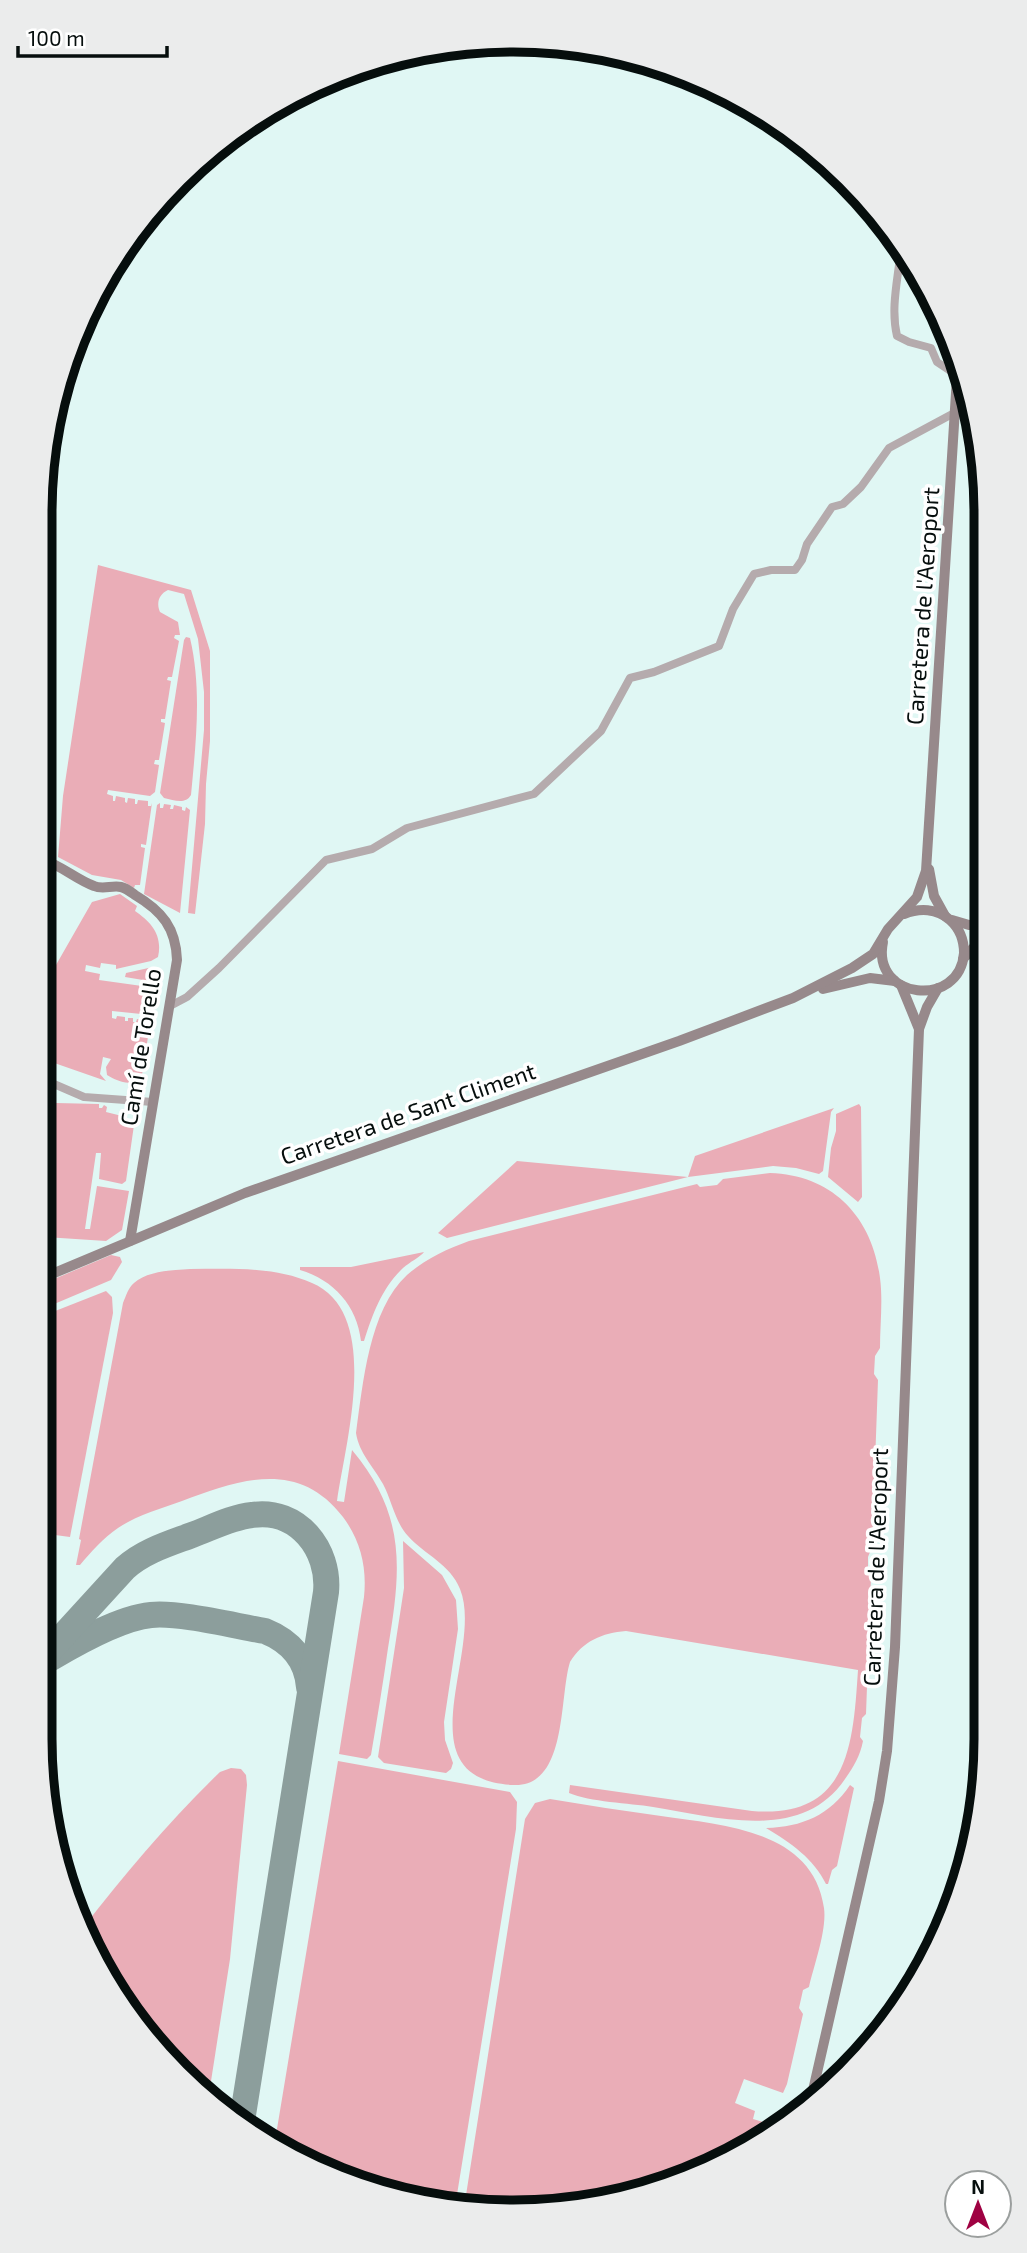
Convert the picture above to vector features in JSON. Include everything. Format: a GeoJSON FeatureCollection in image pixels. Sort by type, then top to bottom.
{"type":"FeatureCollection","features":[{"type":"Feature","properties":{"kind":"main road","name":"Carretera de l'Aeroport"},"geometry":{"type":"LineString","coordinates":[[928,855],[957,389]]}},
{"type":"Feature","properties":{"kind":"main road"},"geometry":{"type":"LineString","coordinates":[[793,998],[866,960],[894,921],[917,897],[926,871],[928,855]]}},
{"type":"Feature","properties":{"kind":"main road"},"geometry":{"type":"LineString","coordinates":[[928,855],[934,896],[962,937],[963,959]]}},
{"type":"Feature","properties":{"kind":"main road","name":"Camí de Torello"},"geometry":{"type":"LineString","coordinates":[[52,865],[97,887],[125,889],[163,916],[177,954],[130,1241]]}},
{"type":"Feature","properties":{"kind":"main road"},"geometry":{"type":"LineString","coordinates":[[902,915],[928,910],[974,925]]}},
{"type":"Feature","properties":{"kind":"main road"},"geometry":{"type":"LineString","coordinates":[[884,937],[882,956],[889,974],[898,983]]}},
{"type":"Feature","properties":{"kind":"main road"},"geometry":{"type":"LineString","coordinates":[[793,998],[859,979],[883,978],[922,992],[938,988],[953,979],[963,959],[974,947]]}},
{"type":"Feature","properties":{"kind":"main road","name":"Carretera de l'Aeroport"},"geometry":{"type":"LineString","coordinates":[[898,983],[919,1029]]}},
{"type":"Feature","properties":{"kind":"main road","name":"Carretera de l'Aeroport"},"geometry":{"type":"LineString","coordinates":[[813,2089],[879,1801],[887,1751],[895,1647],[919,1029],[938,988]]}},
{"type":"Feature","properties":{"kind":"main road","name":"Carretera de Sant Climent"},"geometry":{"type":"LineString","coordinates":[[52,1274],[272,1184],[793,998]]}},
{"type":"Feature","properties":{"kind":"street"},"geometry":{"type":"LineString","coordinates":[[899,261],[893,321],[897,336],[931,348],[937,362],[952,372]]}},
{"type":"Feature","properties":{"kind":"street"},"geometry":{"type":"LineString","coordinates":[[170,1006],[187,997],[219,968],[326,860],[372,849],[407,828],[534,793],[601,731],[630,678],[654,672],[719,646],[733,609],[754,574],[771,570],[795,570],[802,560],[807,544],[832,508],[843,504],[861,487],[888,448],[956,412],[963,412]]}},
{"type":"Feature","properties":{"kind":"street"},"geometry":{"type":"LineString","coordinates":[[52,1082],[84,1097],[153,1102]]}},
{"type":"Feature","properties":{"kind":"shaded area"},"geometry":{"type":"Polygon","coordinates":[[[98,565],[191,590],[210,651],[210,741],[205,824],[195,914],[188,913],[204,730],[204,692],[198,639],[184,594],[168,590],[160,596],[158,602],[160,612],[178,622],[180,635],[175,635],[174,638],[179,641],[172,677],[167,680],[171,681],[165,719],[161,719],[161,722],[165,723],[159,760],[155,760],[154,764],[159,765],[155,792],[150,796],[108,790],[107,794],[113,796],[113,801],[116,796],[125,798],[127,803],[128,798],[135,799],[135,804],[138,800],[148,801],[148,806],[152,803],[146,845],[141,844],[141,847],[145,848],[140,885],[135,885],[134,888],[121,880],[92,875],[58,857],[63,796],[98,565]]]}},
{"type":"Feature","properties":{"kind":"shaded area"},"geometry":{"type":"Polygon","coordinates":[[[186,637],[190,638],[194,657],[196,735],[191,795],[186,800],[179,801],[164,798],[160,793],[186,637]]]}},
{"type":"Feature","properties":{"kind":"shaded area"},"geometry":{"type":"Polygon","coordinates":[[[160,803],[160,808],[163,808],[164,804],[171,805],[170,809],[173,809],[174,805],[185,811],[186,807],[190,810],[180,913],[144,894],[157,805],[160,803]]]}},
{"type":"Feature","properties":{"kind":"shaded area"},"geometry":{"type":"Polygon","coordinates":[[[120,894],[137,906],[135,911],[154,930],[159,942],[158,957],[151,961],[116,969],[116,965],[101,963],[100,968],[86,965],[85,971],[100,974],[99,980],[142,986],[143,980],[125,977],[126,973],[153,967],[157,971],[151,1015],[112,1011],[112,1018],[125,1017],[125,1021],[128,1021],[128,1018],[133,1018],[133,1022],[137,1019],[143,1020],[143,1024],[148,1021],[150,1024],[142,1075],[130,1083],[107,1075],[106,1067],[111,1059],[103,1057],[100,1074],[106,1081],[52,1062],[52,972],[92,902],[120,894]]]}},
{"type":"Feature","properties":{"kind":"shaded area"},"geometry":{"type":"Polygon","coordinates":[[[56,1103],[99,1104],[99,1108],[104,1105],[107,1107],[106,1112],[126,1117],[134,1125],[126,1181],[122,1184],[99,1179],[101,1153],[96,1153],[85,1229],[90,1229],[97,1186],[129,1191],[122,1230],[106,1241],[52,1237],[52,1152],[56,1103]]]}},
{"type":"Feature","properties":{"kind":"shaded area"},"geometry":{"type":"Polygon","coordinates":[[[859,1104],[862,1197],[858,1202],[828,1177],[836,1131],[836,1114],[859,1104]]]}},
{"type":"Feature","properties":{"kind":"shaded area"},"geometry":{"type":"Polygon","coordinates":[[[834,1108],[831,1112],[823,1171],[819,1174],[773,1166],[688,1177],[695,1156],[834,1108]]]}},
{"type":"Feature","properties":{"kind":"shaded area"},"geometry":{"type":"Polygon","coordinates":[[[517,1161],[688,1177],[447,1238],[438,1233],[517,1161]]]}},
{"type":"Feature","properties":{"kind":"shaded area"},"geometry":{"type":"Polygon","coordinates":[[[770,1173],[812,1182],[845,1203],[868,1236],[876,1256],[880,1278],[880,1348],[875,1356],[874,1374],[878,1380],[872,1547],[868,1557],[868,1574],[871,1577],[866,1714],[862,1718],[860,1737],[863,1741],[856,1761],[845,1779],[827,1799],[806,1812],[782,1819],[757,1821],[704,1816],[569,1793],[570,1785],[752,1811],[784,1810],[809,1803],[827,1790],[840,1772],[848,1750],[858,1670],[626,1631],[594,1639],[570,1662],[558,1738],[544,1772],[531,1782],[513,1785],[479,1777],[461,1760],[453,1736],[465,1615],[460,1589],[450,1573],[404,1530],[383,1484],[360,1447],[356,1433],[370,1348],[384,1307],[394,1290],[414,1269],[436,1255],[469,1241],[697,1184],[700,1187],[717,1185],[723,1179],[770,1173]]]}},
{"type":"Feature","properties":{"kind":"shaded area"},"geometry":{"type":"Polygon","coordinates":[[[424,1252],[403,1268],[389,1284],[364,1341],[361,1341],[355,1317],[342,1296],[323,1280],[300,1270],[300,1267],[351,1267],[424,1252]]]}},
{"type":"Feature","properties":{"kind":"shaded area"},"geometry":{"type":"Polygon","coordinates":[[[111,1255],[120,1257],[122,1262],[111,1280],[52,1305],[52,1280],[111,1255]]]}},
{"type":"Feature","properties":{"kind":"shaded area"},"geometry":{"type":"Polygon","coordinates":[[[190,1269],[267,1271],[312,1283],[334,1299],[347,1322],[353,1350],[354,1382],[337,1501],[344,1502],[352,1450],[370,1474],[383,1498],[396,1544],[396,1593],[371,1755],[367,1759],[339,1754],[364,1597],[363,1565],[358,1545],[343,1517],[325,1499],[307,1487],[287,1480],[267,1479],[224,1486],[125,1523],[102,1541],[80,1565],[76,1565],[123,1303],[130,1287],[139,1279],[160,1272],[190,1269]]]}},
{"type":"Feature","properties":{"kind":"shaded area"},"geometry":{"type":"Polygon","coordinates":[[[106,1291],[112,1297],[113,1313],[70,1537],[52,1535],[52,1312],[106,1291]]]}},
{"type":"Feature","properties":{"kind":"shaded area"},"geometry":{"type":"Polygon","coordinates":[[[403,1541],[442,1575],[456,1600],[458,1629],[444,1722],[445,1740],[453,1763],[446,1773],[384,1763],[378,1757],[404,1588],[403,1541]]]}},
{"type":"Feature","properties":{"kind":"shaded area"},"geometry":{"type":"Polygon","coordinates":[[[338,1761],[510,1792],[517,1802],[516,1829],[457,2197],[424,2192],[365,2176],[310,2153],[276,2135],[338,1761]]]}},
{"type":"Feature","properties":{"kind":"shaded area"},"geometry":{"type":"Polygon","coordinates":[[[231,1768],[241,1769],[246,1775],[247,1785],[230,1959],[210,2086],[167,2043],[130,1996],[90,1920],[183,1809],[220,1772],[231,1768]]]}},
{"type":"Feature","properties":{"kind":"shaded area"},"geometry":{"type":"Polygon","coordinates":[[[850,1785],[854,1788],[837,1866],[832,1870],[826,1884],[815,1867],[800,1852],[766,1828],[803,1822],[824,1812],[850,1785]]]}},
{"type":"Feature","properties":{"kind":"shaded area"},"geometry":{"type":"Polygon","coordinates":[[[550,1799],[711,1823],[762,1836],[784,1847],[803,1862],[816,1882],[824,1908],[822,1937],[809,1987],[803,1990],[799,2008],[803,2014],[783,2093],[744,2079],[735,2103],[755,2111],[753,2119],[766,2126],[717,2153],[633,2185],[544,2200],[466,2198],[525,1819],[535,1803],[550,1799]]]}},
{"type":"Feature","properties":{"kind":"taxiway"},"geometry":{"type":"LineString","coordinates":[[52,1648],[132,1562],[157,1548],[229,1520],[252,1515],[284,1518],[308,1535],[323,1561],[326,1592],[243,2113]]}},
{"type":"Feature","properties":{"kind":"taxiway"},"geometry":{"type":"LineString","coordinates":[[52,1657],[86,1638],[126,1621],[151,1615],[176,1616],[265,1631],[274,1635],[289,1646],[301,1660],[309,1687]]}}]}
